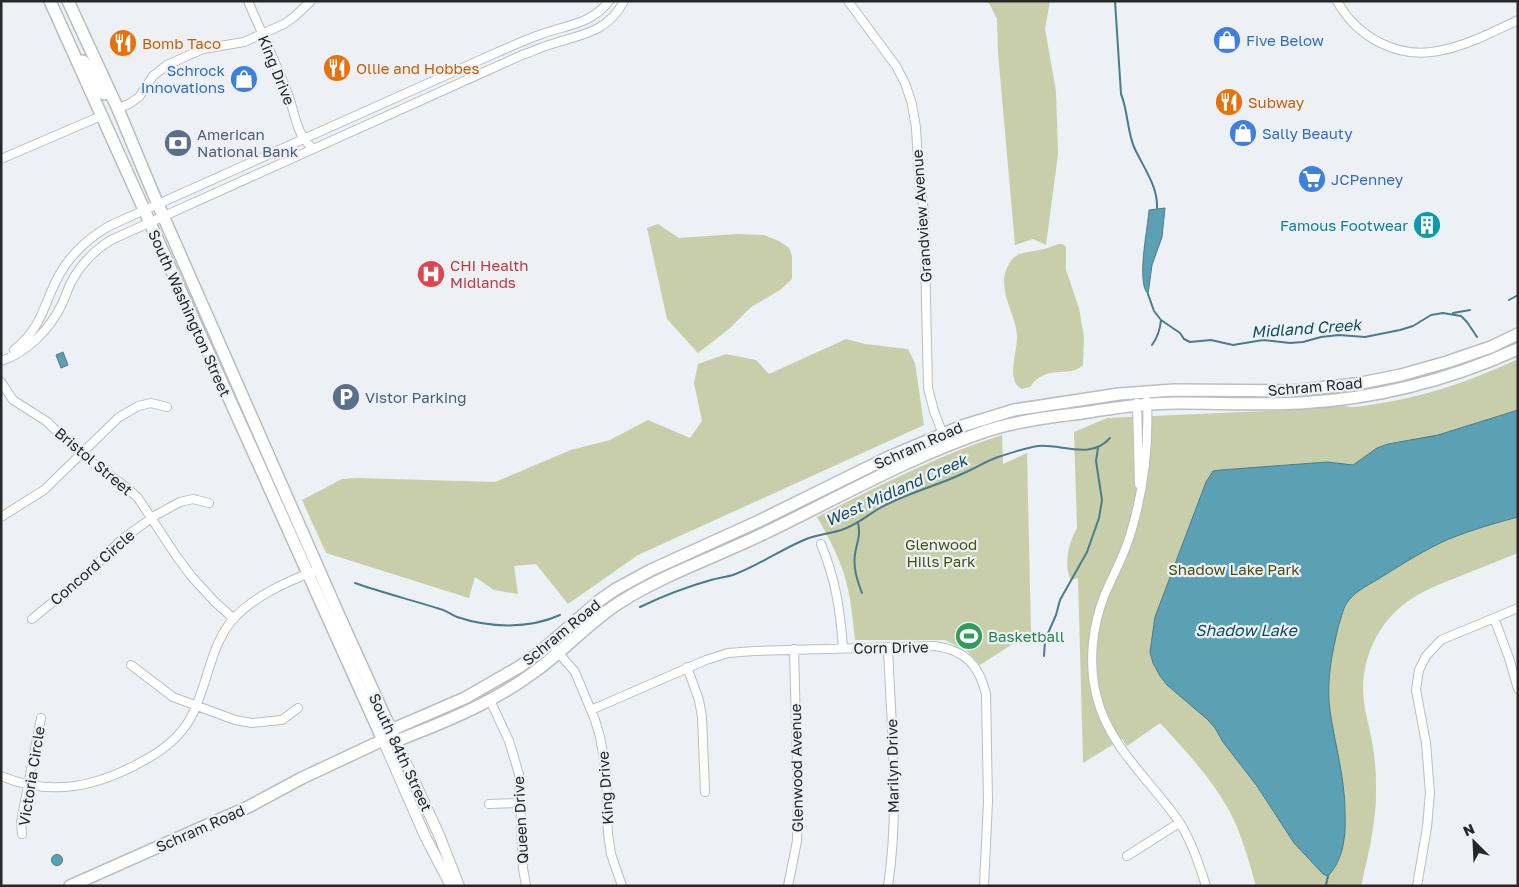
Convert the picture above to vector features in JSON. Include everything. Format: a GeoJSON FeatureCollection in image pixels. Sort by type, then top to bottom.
{"type":"FeatureCollection","features":[{"type":"Feature","properties":{"kind":"main road","name":"South Washington Street"},"geometry":{"type":"LineString","coordinates":[[50,1],[148,222],[313,572]]}},
{"type":"Feature","properties":{"kind":"main road","name":"South Washington Street"},"geometry":{"type":"LineString","coordinates":[[68,1],[118,108],[335,622]]}},
{"type":"Feature","properties":{"kind":"main road"},"geometry":{"type":"LineString","coordinates":[[70,44],[101,88],[109,105],[113,108],[118,108]]}},
{"type":"Feature","properties":{"kind":"main road"},"geometry":{"type":"LineString","coordinates":[[101,116],[111,117],[116,120],[137,166],[144,171]]}},
{"type":"Feature","properties":{"kind":"main road","name":"Schram Road"},"geometry":{"type":"LineString","coordinates":[[70,886],[248,807],[302,778],[394,735],[486,687],[519,667],[600,600],[651,570],[759,521],[889,457],[981,419],[1014,410],[1142,392],[1174,390],[1290,391],[1356,384],[1401,375],[1447,362],[1491,347],[1518,334]]}},
{"type":"Feature","properties":{"kind":"main road","name":"Schram Road"},"geometry":{"type":"LineString","coordinates":[[394,735],[490,700],[526,679],[605,612],[647,586],[764,534],[901,466],[948,446],[1009,424],[1142,405],[1291,404],[1359,397],[1406,388],[1454,374],[1518,349]]}},
{"type":"Feature","properties":{"kind":"main road","name":"South 84th Street"},"geometry":{"type":"LineString","coordinates":[[335,622],[394,735]]}},
{"type":"Feature","properties":{"kind":"main road","name":"South 84th Street"},"geometry":{"type":"LineString","coordinates":[[335,622],[383,740]]}},
{"type":"Feature","properties":{"kind":"street","name":"King Drive"},"geometry":{"type":"LineString","coordinates":[[248,1],[287,93],[303,140],[304,153]]}},
{"type":"Feature","properties":{"kind":"street"},"geometry":{"type":"LineString","coordinates":[[118,108],[129,104],[138,97],[153,76],[166,65],[203,49],[238,44],[262,34],[294,17],[311,1]]}},
{"type":"Feature","properties":{"kind":"street"},"geometry":{"type":"LineString","coordinates":[[1,360],[22,343],[35,328],[63,268],[83,244],[109,226],[498,52],[539,35],[591,19],[609,1]]}},
{"type":"Feature","properties":{"kind":"street"},"geometry":{"type":"LineString","coordinates":[[1,360],[7,359],[30,344],[49,326],[62,304],[72,280],[92,254],[111,240],[504,63],[551,44],[593,32],[610,21],[624,1]]}},
{"type":"Feature","properties":{"kind":"street","name":"Grandview Avenue"},"geometry":{"type":"LineString","coordinates":[[848,1],[896,66],[905,83],[912,104],[924,211],[928,388],[931,402],[948,446]]}},
{"type":"Feature","properties":{"kind":"street"},"geometry":{"type":"LineString","coordinates":[[1338,1],[1351,21],[1368,36],[1392,48],[1412,52],[1430,52],[1451,48],[1518,20]]}},
{"type":"Feature","properties":{"kind":"street"},"geometry":{"type":"LineString","coordinates":[[498,52],[504,63]]}},
{"type":"Feature","properties":{"kind":"street"},"geometry":{"type":"LineString","coordinates":[[1,159],[101,116]]}},
{"type":"Feature","properties":{"kind":"street","name":"King Drive"},"geometry":{"type":"LineString","coordinates":[[303,140],[313,149]]}},
{"type":"Feature","properties":{"kind":"street","name":"Bristol Street"},"geometry":{"type":"LineString","coordinates":[[1,382],[13,400],[46,421],[81,454],[138,498],[176,557],[215,602],[234,619]]}},
{"type":"Feature","properties":{"kind":"street"},"geometry":{"type":"LineString","coordinates":[[1142,392],[1140,496],[1128,543],[1104,596],[1096,623],[1092,650],[1093,675],[1100,709],[1116,741],[1179,823],[1196,854],[1206,886]]}},
{"type":"Feature","properties":{"kind":"street"},"geometry":{"type":"LineString","coordinates":[[1,517],[44,490],[118,418],[138,406],[151,403],[167,407]]}},
{"type":"Feature","properties":{"kind":"street","name":"Concord Circle"},"geometry":{"type":"LineString","coordinates":[[32,619],[88,573],[122,539],[152,518],[180,502],[193,499],[208,503]]}},
{"type":"Feature","properties":{"kind":"street"},"geometry":{"type":"LineString","coordinates":[[821,544],[830,568],[838,601],[843,648]]}},
{"type":"Feature","properties":{"kind":"street"},"geometry":{"type":"LineString","coordinates":[[1,776],[15,781],[48,787],[83,785],[106,779],[127,770],[164,748],[178,736],[189,721],[196,707],[214,653],[234,619],[259,597],[313,572]]}},
{"type":"Feature","properties":{"kind":"street"},"geometry":{"type":"LineString","coordinates":[[1418,886],[1430,793],[1426,743],[1416,690],[1419,670],[1426,656],[1441,640],[1518,608]]}},
{"type":"Feature","properties":{"kind":"street"},"geometry":{"type":"LineString","coordinates":[[1494,618],[1518,689]]}},
{"type":"Feature","properties":{"kind":"street","name":"King Drive"},"geometry":{"type":"LineString","coordinates":[[550,643],[574,672],[591,710],[604,754],[608,834],[613,861],[622,886]]}},
{"type":"Feature","properties":{"kind":"street","name":"Corn Drive"},"geometry":{"type":"LineString","coordinates":[[591,710],[687,668],[728,653],[794,649],[935,646],[954,650],[962,654],[975,666],[986,694],[988,801],[984,886]]}},
{"type":"Feature","properties":{"kind":"street","name":"Marilyn Drive"},"geometry":{"type":"LineString","coordinates":[[888,647],[894,801],[888,886]]}},
{"type":"Feature","properties":{"kind":"street","name":"Glenwood Avenue"},"geometry":{"type":"LineString","coordinates":[[788,886],[797,841],[798,805],[794,649]]}},
{"type":"Feature","properties":{"kind":"street"},"geometry":{"type":"LineString","coordinates":[[131,666],[173,697],[235,720],[252,723],[282,720],[298,708]]}},
{"type":"Feature","properties":{"kind":"street"},"geometry":{"type":"LineString","coordinates":[[687,668],[700,700],[705,792]]}},
{"type":"Feature","properties":{"kind":"street","name":"Queen Drive"},"geometry":{"type":"LineString","coordinates":[[490,700],[509,741],[517,767],[523,868],[526,886]]}},
{"type":"Feature","properties":{"kind":"street","name":"Victoria Circle"},"geometry":{"type":"LineString","coordinates":[[22,834],[21,822],[41,718]]}},
{"type":"Feature","properties":{"kind":"street","name":"South 84th Street"},"geometry":{"type":"LineString","coordinates":[[394,735],[439,835],[459,886]]}},
{"type":"Feature","properties":{"kind":"street","name":"South 84th Street"},"geometry":{"type":"LineString","coordinates":[[383,740],[425,836],[451,886]]}},
{"type":"Feature","properties":{"kind":"street"},"geometry":{"type":"LineString","coordinates":[[488,804],[519,803]]}},
{"type":"Feature","properties":{"kind":"street"},"geometry":{"type":"LineString","coordinates":[[1127,856],[1179,823]]}},
{"type":"Feature","properties":{"kind":"street"},"geometry":{"type":"LineString","coordinates":[[1412,886],[1420,869]]}},
{"type":"Feature","properties":{"kind":"green space"},"geometry":{"type":"Polygon","coordinates":[[[988,1],[1050,1],[1045,29],[1056,91],[1058,154],[1046,245],[1033,239],[1015,245],[998,53],[997,19],[988,1]]]}},
{"type":"Feature","properties":{"kind":"green space"},"geometry":{"type":"Polygon","coordinates":[[[658,224],[679,238],[737,234],[764,235],[779,241],[789,248],[792,256],[792,279],[780,290],[751,307],[729,329],[698,353],[667,319],[647,228],[658,224]]]}},
{"type":"Feature","properties":{"kind":"green space"},"geometry":{"type":"Polygon","coordinates":[[[1063,244],[1066,247],[1066,270],[1079,308],[1084,337],[1083,365],[1071,371],[1043,375],[1030,387],[1022,389],[1017,385],[1013,373],[1017,335],[1005,291],[1005,273],[1009,264],[1018,255],[1063,244]]]}},
{"type":"Feature","properties":{"kind":"green space"},"geometry":{"type":"Polygon","coordinates":[[[846,339],[865,344],[908,349],[915,363],[924,425],[638,555],[568,604],[536,564],[514,566],[518,594],[494,590],[475,577],[469,598],[326,553],[302,500],[342,479],[495,482],[571,450],[610,440],[648,420],[690,438],[702,421],[694,383],[698,364],[726,354],[756,360],[769,374],[846,339]]]}},
{"type":"Feature","properties":{"kind":"green space","name":"Shadow Lake Park"},"geometry":{"type":"Polygon","coordinates":[[[1518,359],[1518,553],[1438,585],[1407,602],[1396,611],[1378,633],[1367,659],[1363,688],[1373,745],[1376,798],[1372,836],[1361,886],[1256,886],[1239,831],[1224,801],[1180,744],[1160,723],[1127,746],[1122,739],[1083,763],[1078,578],[1071,580],[1067,568],[1069,547],[1077,528],[1074,432],[1107,418],[1289,410],[1343,405],[1356,407],[1388,402],[1445,388],[1518,359]]]}},
{"type":"Feature","properties":{"kind":"green space","name":"Glenwood Hills Park"},"geometry":{"type":"Polygon","coordinates":[[[1002,435],[1003,464],[1027,453],[1031,632],[980,665],[967,651],[945,640],[855,640],[851,603],[844,573],[834,548],[817,517],[931,462],[1002,435]]]}},
{"type":"Feature","properties":{"kind":"water"},"geometry":{"type":"Polygon","coordinates":[[[1165,208],[1162,237],[1152,265],[1148,294],[1143,278],[1143,267],[1149,210],[1165,208]]]}},
{"type":"Feature","properties":{"kind":"water"},"geometry":{"type":"Polygon","coordinates":[[[63,352],[68,365],[61,368],[56,355],[63,352]]]}},
{"type":"Feature","properties":{"kind":"water","name":"Shadow Lake"},"geometry":{"type":"Polygon","coordinates":[[[1518,410],[1518,517],[1466,533],[1432,547],[1361,590],[1349,600],[1344,609],[1332,656],[1329,700],[1345,799],[1345,829],[1343,846],[1338,862],[1328,876],[1323,874],[1294,843],[1257,786],[1223,742],[1215,728],[1167,685],[1153,663],[1150,652],[1155,617],[1206,482],[1213,471],[1221,470],[1327,462],[1353,465],[1377,448],[1388,444],[1438,435],[1518,410]]]}},
{"type":"Feature","properties":{"kind":"water"},"geometry":{"type":"Polygon","coordinates":[[[57,854],[63,860],[57,866],[51,860],[57,854]]]}},
{"type":"Feature","properties":{"kind":"waterway","name":"Midland Creek"},"geometry":{"type":"LineString","coordinates":[[1115,1],[1121,94],[1132,141],[1153,184],[1157,208]]}},
{"type":"Feature","properties":{"kind":"waterway","name":"Midland Creek"},"geometry":{"type":"LineString","coordinates":[[1148,294],[1154,311],[1161,320],[1190,342],[1211,340],[1233,345],[1263,340],[1290,343],[1303,342],[1339,335],[1365,337],[1400,330],[1413,326],[1431,315],[1443,313],[1461,316],[1477,337]]}},
{"type":"Feature","properties":{"kind":"waterway"},"geometry":{"type":"LineString","coordinates":[[1509,300],[1518,295]]}},
{"type":"Feature","properties":{"kind":"waterway"},"geometry":{"type":"LineString","coordinates":[[1453,313],[1470,310]]}},
{"type":"Feature","properties":{"kind":"waterway","name":"West Midland Creek"},"geometry":{"type":"LineString","coordinates":[[1152,345],[1156,339],[1161,320]]}},
{"type":"Feature","properties":{"kind":"waterway","name":"West Midland Creek"},"geometry":{"type":"LineString","coordinates":[[640,607],[666,595],[711,580],[733,575],[814,536],[849,527],[890,503],[954,478],[989,460],[1038,446],[1085,450],[1102,445],[1110,438]]}},
{"type":"Feature","properties":{"kind":"waterway"},"geometry":{"type":"LineString","coordinates":[[1044,656],[1045,640],[1056,615],[1060,600],[1087,552],[1099,518],[1102,500],[1096,461],[1098,448]]}},
{"type":"Feature","properties":{"kind":"waterway"},"geometry":{"type":"LineString","coordinates":[[858,523],[859,535],[855,564],[857,579],[862,593]]}},
{"type":"Feature","properties":{"kind":"waterway","name":"West Midland Creek"},"geometry":{"type":"LineString","coordinates":[[355,583],[442,610],[470,621],[496,625],[522,625],[548,620],[560,615]]}},
{"type":"Feature","properties":{"kind":"waterway","name":"Midland Creek"},"geometry":{"type":"LineString","coordinates":[[1326,885],[1328,876]]}},
{"type":"Feature","properties":{"kind":"place","name":"Five Below"},"geometry":{"type":"Point","coordinates":[1227,40]}},
{"type":"Feature","properties":{"kind":"place","name":"Bomb Taco"},"geometry":{"type":"Point","coordinates":[123,43]}},
{"type":"Feature","properties":{"kind":"place","name":"Ollie and Hobbes"},"geometry":{"type":"Point","coordinates":[337,68]}},
{"type":"Feature","properties":{"kind":"place","name":"Schrock Innovations"},"geometry":{"type":"Point","coordinates":[244,79]}},
{"type":"Feature","properties":{"kind":"place","name":"Subway"},"geometry":{"type":"Point","coordinates":[1229,102]}},
{"type":"Feature","properties":{"kind":"place","name":"Sally Beauty"},"geometry":{"type":"Point","coordinates":[1243,133]}},
{"type":"Feature","properties":{"kind":"place","name":"American National Bank"},"geometry":{"type":"Point","coordinates":[178,143]}},
{"type":"Feature","properties":{"kind":"place","name":"JCPenney"},"geometry":{"type":"Point","coordinates":[1312,179]}},
{"type":"Feature","properties":{"kind":"place","name":"Famous Footwear"},"geometry":{"type":"Point","coordinates":[1427,225]}},
{"type":"Feature","properties":{"kind":"place","name":"CHI Health Midlands"},"geometry":{"type":"Point","coordinates":[431,274]}},
{"type":"Feature","properties":{"kind":"place","name":"Vistor Parking"},"geometry":{"type":"Point","coordinates":[346,397]}},
{"type":"Feature","properties":{"kind":"place","name":"Basketball"},"geometry":{"type":"Point","coordinates":[969,636]}}]}
